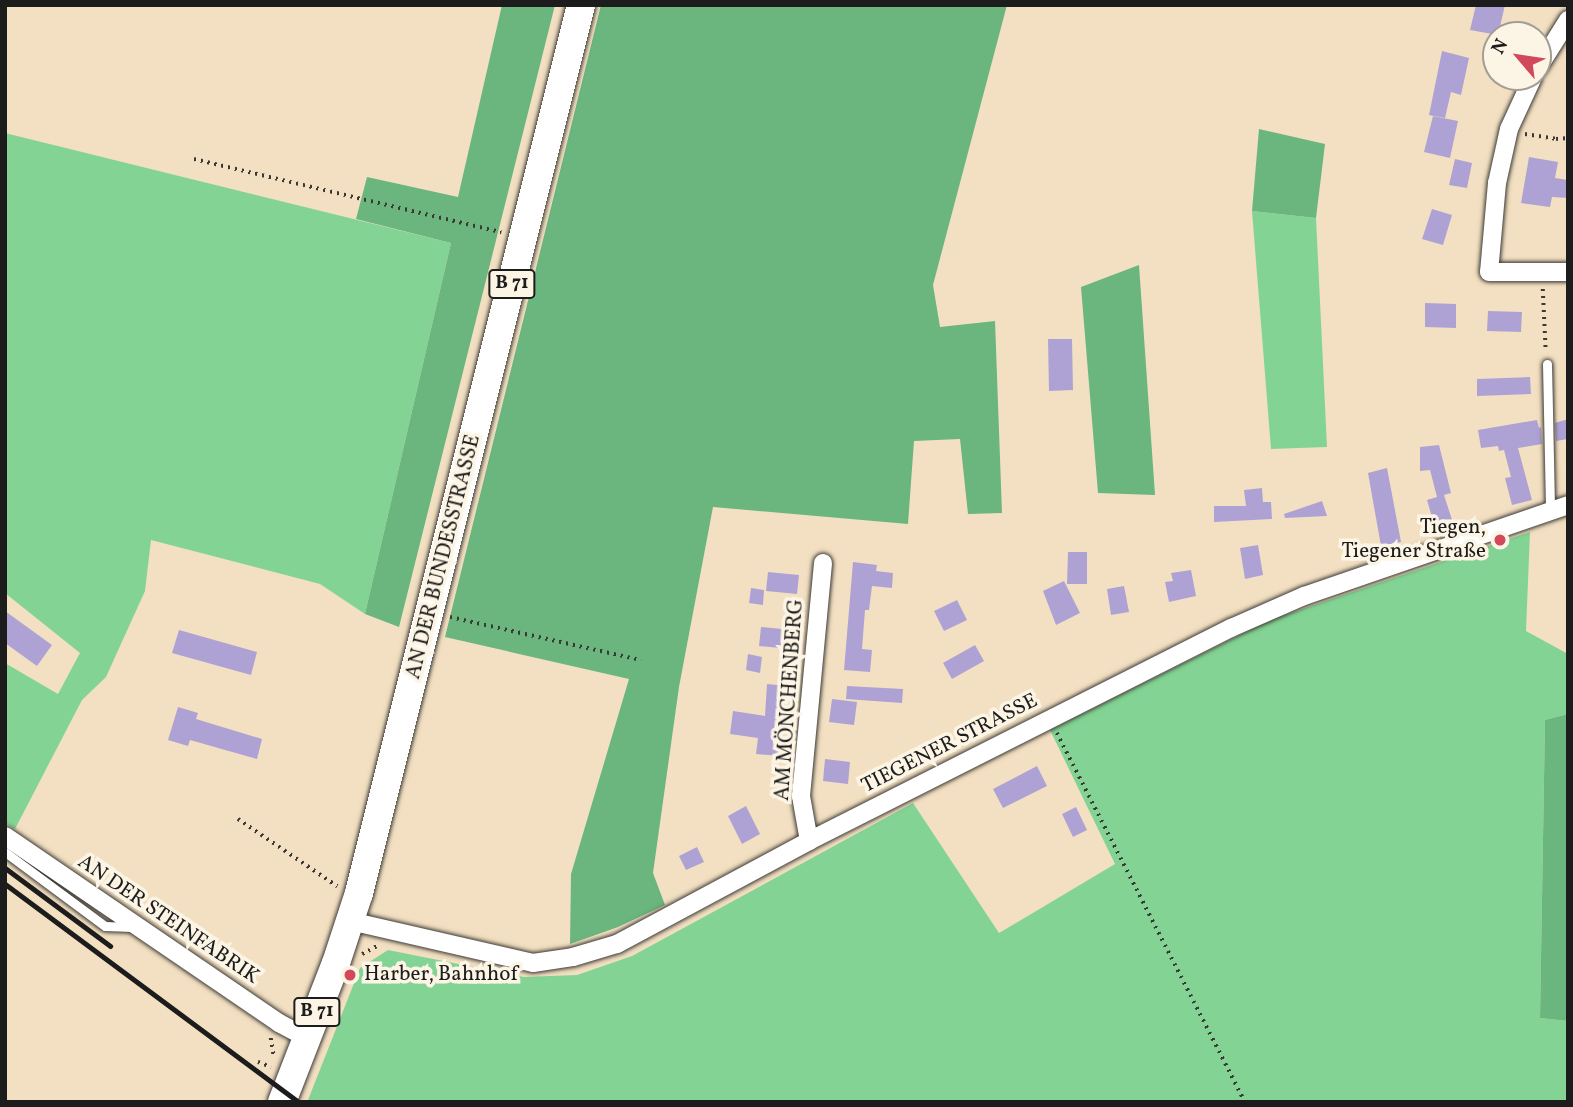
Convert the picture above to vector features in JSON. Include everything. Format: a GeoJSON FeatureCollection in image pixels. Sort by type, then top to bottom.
{"type":"FeatureCollection","features":[{"type":"Feature","properties":{"kind":"main road","name":"AN DER BUNDESSTRASSE"},"geometry":{"type":"LineString","coordinates":[[282,1102],[350,921],[430,613],[581,5]]}},
{"type":"Feature","properties":{"kind":"street"},"geometry":{"type":"LineString","coordinates":[[1552,46],[1568,20]]}},
{"type":"Feature","properties":{"kind":"street"},"geometry":{"type":"LineString","coordinates":[[1527,91],[1509,129],[1497,183],[1489,272],[1568,272]]}},
{"type":"Feature","properties":{"kind":"street","name":"TIEGENER STRASSE"},"geometry":{"type":"LineString","coordinates":[[350,921],[533,963],[573,957],[617,944],[809,841],[1050,719],[1304,596],[1568,505]]}},
{"type":"Feature","properties":{"kind":"street","name":"AM MÖNCHENBERG"},"geometry":{"type":"LineString","coordinates":[[809,841],[801,796],[823,563]]}},
{"type":"Feature","properties":{"kind":"street","name":"AN DER STEINFABRIK"},"geometry":{"type":"LineString","coordinates":[[5,836],[279,1023],[307,1038]]}},
{"type":"Feature","properties":{"kind":"lane"},"geometry":{"type":"LineString","coordinates":[[1546,364],[1550,511]]}},
{"type":"Feature","properties":{"kind":"lane"},"geometry":{"type":"LineString","coordinates":[[5,852],[106,926],[137,928]]}},
{"type":"Feature","properties":{"kind":"path"},"geometry":{"type":"LineString","coordinates":[[1509,129],[1556,139],[1568,138]]}},
{"type":"Feature","properties":{"kind":"path"},"geometry":{"type":"LineString","coordinates":[[194,159],[502,232]]}},
{"type":"Feature","properties":{"kind":"path"},"geometry":{"type":"LineString","coordinates":[[1543,273],[1546,364]]}},
{"type":"Feature","properties":{"kind":"path"},"geometry":{"type":"LineString","coordinates":[[430,613],[641,660]]}},
{"type":"Feature","properties":{"kind":"path"},"geometry":{"type":"LineString","coordinates":[[1050,719],[1245,1102]]}},
{"type":"Feature","properties":{"kind":"path"},"geometry":{"type":"LineString","coordinates":[[238,819],[338,886]]}},
{"type":"Feature","properties":{"kind":"path"},"geometry":{"type":"LineString","coordinates":[[358,961],[364,953],[379,944]]}},
{"type":"Feature","properties":{"kind":"path"},"geometry":{"type":"LineString","coordinates":[[258,1062],[273,1068]]}},
{"type":"Feature","properties":{"kind":"green space"},"geometry":{"type":"Polygon","coordinates":[[[502,5],[555,5],[399,627],[365,614],[451,243],[356,219],[367,177],[458,197],[502,5]]]}},
{"type":"Feature","properties":{"kind":"green space"},"geometry":{"type":"Polygon","coordinates":[[[601,5],[1007,5],[933,285],[940,327],[995,321],[1002,513],[968,514],[960,439],[914,441],[908,524],[713,507],[679,687],[653,873],[665,905],[618,927],[570,944],[571,874],[629,679],[445,637],[601,5]]]}},
{"type":"Feature","properties":{"kind":"green space"},"geometry":{"type":"Polygon","coordinates":[[[1259,129],[1325,144],[1316,218],[1252,211],[1259,129]]]}},
{"type":"Feature","properties":{"kind":"green space"},"geometry":{"type":"Polygon","coordinates":[[[5,133],[451,243],[365,614],[320,584],[151,540],[145,591],[106,677],[82,700],[15,829],[5,823],[5,663],[58,694],[80,653],[5,593],[5,133]]]}},
{"type":"Feature","properties":{"kind":"green space"},"geometry":{"type":"Polygon","coordinates":[[[1252,211],[1316,218],[1327,447],[1271,449],[1252,211]]]}},
{"type":"Feature","properties":{"kind":"green space"},"geometry":{"type":"Polygon","coordinates":[[[1139,265],[1155,495],[1098,493],[1081,287],[1139,265]]]}},
{"type":"Feature","properties":{"kind":"green space"},"geometry":{"type":"Polygon","coordinates":[[[1530,532],[1526,631],[1568,654],[1568,714],[1545,720],[1540,1018],[1568,1021],[1568,1102],[308,1100],[360,968],[388,950],[524,977],[577,975],[632,956],[913,803],[999,933],[1115,864],[1050,730],[1270,620],[1530,532]]]}},
{"type":"Feature","properties":{"kind":"green space"},"geometry":{"type":"Polygon","coordinates":[[[1568,714],[1568,1021],[1540,1018],[1545,720],[1568,714]]]}},
{"type":"Feature","properties":{"kind":"building"},"geometry":{"type":"Polygon","coordinates":[[[1476,5],[1505,5],[1501,21],[1482,21],[1482,32],[1470,30],[1476,5]]]}},
{"type":"Feature","properties":{"kind":"building"},"geometry":{"type":"Polygon","coordinates":[[[1442,51],[1469,58],[1461,95],[1451,92],[1445,118],[1429,115],[1442,51]]]}},
{"type":"Feature","properties":{"kind":"building"},"geometry":{"type":"Polygon","coordinates":[[[1433,116],[1458,121],[1450,158],[1424,152],[1433,116]]]}},
{"type":"Feature","properties":{"kind":"building"},"geometry":{"type":"Polygon","coordinates":[[[1529,157],[1558,162],[1555,178],[1568,180],[1568,198],[1552,197],[1550,207],[1521,203],[1529,157]]]}},
{"type":"Feature","properties":{"kind":"building"},"geometry":{"type":"Polygon","coordinates":[[[1455,159],[1472,163],[1467,188],[1449,185],[1455,159]]]}},
{"type":"Feature","properties":{"kind":"building"},"geometry":{"type":"Polygon","coordinates":[[[1432,209],[1452,215],[1443,245],[1422,239],[1432,209]]]}},
{"type":"Feature","properties":{"kind":"building"},"geometry":{"type":"Polygon","coordinates":[[[1425,303],[1456,304],[1456,328],[1425,327],[1425,303]]]}},
{"type":"Feature","properties":{"kind":"building"},"geometry":{"type":"Polygon","coordinates":[[[1488,311],[1522,312],[1521,332],[1487,331],[1488,311]]]}},
{"type":"Feature","properties":{"kind":"building"},"geometry":{"type":"Polygon","coordinates":[[[1048,339],[1072,339],[1073,390],[1049,391],[1048,339]]]}},
{"type":"Feature","properties":{"kind":"building"},"geometry":{"type":"Polygon","coordinates":[[[1530,377],[1531,394],[1477,396],[1477,379],[1530,377]]]}},
{"type":"Feature","properties":{"kind":"building"},"geometry":{"type":"Polygon","coordinates":[[[1568,419],[1568,439],[1556,441],[1555,423],[1568,419]]]}},
{"type":"Feature","properties":{"kind":"building"},"geometry":{"type":"Polygon","coordinates":[[[1537,420],[1539,428],[1541,427],[1542,444],[1518,448],[1532,500],[1512,505],[1505,478],[1511,477],[1504,450],[1499,451],[1498,446],[1481,448],[1478,430],[1537,420]]]}},
{"type":"Feature","properties":{"kind":"building"},"geometry":{"type":"Polygon","coordinates":[[[1439,445],[1451,493],[1444,495],[1454,526],[1436,531],[1427,500],[1437,497],[1430,470],[1420,471],[1420,447],[1439,445]]]}},
{"type":"Feature","properties":{"kind":"building"},"geometry":{"type":"Polygon","coordinates":[[[1387,468],[1401,542],[1381,546],[1368,473],[1387,468]]]}},
{"type":"Feature","properties":{"kind":"building"},"geometry":{"type":"Polygon","coordinates":[[[1262,488],[1263,502],[1271,502],[1272,519],[1214,522],[1214,506],[1246,506],[1244,490],[1262,488]]]}},
{"type":"Feature","properties":{"kind":"building"},"geometry":{"type":"Polygon","coordinates":[[[1322,501],[1327,516],[1285,518],[1284,514],[1322,501]]]}},
{"type":"Feature","properties":{"kind":"building"},"geometry":{"type":"Polygon","coordinates":[[[1258,545],[1263,575],[1245,579],[1240,548],[1258,545]]]}},
{"type":"Feature","properties":{"kind":"building"},"geometry":{"type":"Polygon","coordinates":[[[1068,552],[1087,552],[1087,584],[1067,584],[1068,552]]]}},
{"type":"Feature","properties":{"kind":"building"},"geometry":{"type":"Polygon","coordinates":[[[853,562],[877,565],[876,571],[893,573],[892,588],[872,586],[869,610],[865,610],[862,649],[872,650],[870,672],[844,670],[853,562]]]}},
{"type":"Feature","properties":{"kind":"building"},"geometry":{"type":"Polygon","coordinates":[[[1191,570],[1196,596],[1169,602],[1165,582],[1173,581],[1171,573],[1191,570]]]}},
{"type":"Feature","properties":{"kind":"building"},"geometry":{"type":"Polygon","coordinates":[[[768,572],[799,575],[797,594],[766,591],[768,572]]]}},
{"type":"Feature","properties":{"kind":"building"},"geometry":{"type":"Polygon","coordinates":[[[1064,581],[1080,613],[1056,625],[1043,591],[1064,581]]]}},
{"type":"Feature","properties":{"kind":"building"},"geometry":{"type":"Polygon","coordinates":[[[1124,586],[1129,612],[1111,615],[1107,589],[1124,586]]]}},
{"type":"Feature","properties":{"kind":"building"},"geometry":{"type":"Polygon","coordinates":[[[751,588],[764,590],[763,605],[749,603],[751,588]]]}},
{"type":"Feature","properties":{"kind":"building"},"geometry":{"type":"Polygon","coordinates":[[[957,600],[967,620],[944,631],[934,611],[957,600]]]}},
{"type":"Feature","properties":{"kind":"building"},"geometry":{"type":"Polygon","coordinates":[[[5,611],[52,645],[37,666],[5,643],[5,611]]]}},
{"type":"Feature","properties":{"kind":"building"},"geometry":{"type":"Polygon","coordinates":[[[761,627],[793,630],[791,649],[759,646],[761,627]]]}},
{"type":"Feature","properties":{"kind":"building"},"geometry":{"type":"Polygon","coordinates":[[[179,630],[257,652],[251,675],[172,653],[179,630]]]}},
{"type":"Feature","properties":{"kind":"building"},"geometry":{"type":"Polygon","coordinates":[[[975,645],[984,661],[952,679],[943,663],[975,645]]]}},
{"type":"Feature","properties":{"kind":"building"},"geometry":{"type":"Polygon","coordinates":[[[748,654],[762,657],[760,673],[746,670],[748,654]]]}},
{"type":"Feature","properties":{"kind":"building"},"geometry":{"type":"Polygon","coordinates":[[[767,684],[788,686],[787,701],[782,700],[778,738],[783,739],[781,756],[756,754],[758,738],[730,734],[733,711],[765,716],[767,684]]]}},
{"type":"Feature","properties":{"kind":"building"},"geometry":{"type":"Polygon","coordinates":[[[847,686],[903,689],[902,703],[846,699],[847,686]]]}},
{"type":"Feature","properties":{"kind":"building"},"geometry":{"type":"Polygon","coordinates":[[[832,699],[857,702],[854,725],[829,722],[832,699]]]}},
{"type":"Feature","properties":{"kind":"building"},"geometry":{"type":"Polygon","coordinates":[[[178,707],[198,713],[196,719],[262,739],[257,759],[190,740],[188,746],[168,740],[178,707]]]}},
{"type":"Feature","properties":{"kind":"building"},"geometry":{"type":"Polygon","coordinates":[[[825,759],[850,762],[848,784],[823,781],[825,759]]]}},
{"type":"Feature","properties":{"kind":"building"},"geometry":{"type":"Polygon","coordinates":[[[1037,766],[1047,786],[1003,808],[993,789],[1037,766]]]}},
{"type":"Feature","properties":{"kind":"building"},"geometry":{"type":"Polygon","coordinates":[[[746,806],[760,834],[742,844],[728,816],[746,806]]]}},
{"type":"Feature","properties":{"kind":"building"},"geometry":{"type":"Polygon","coordinates":[[[1076,807],[1087,830],[1073,837],[1062,814],[1076,807]]]}},
{"type":"Feature","properties":{"kind":"building"},"geometry":{"type":"Polygon","coordinates":[[[697,847],[704,862],[686,870],[679,856],[697,847]]]}},
{"type":"Feature","properties":{"kind":"railway"},"geometry":{"type":"LineString","coordinates":[[5,868],[110,946]]}},
{"type":"Feature","properties":{"kind":"railway"},"geometry":{"type":"LineString","coordinates":[[5,884],[299,1102]]}},
{"type":"Feature","properties":{"kind":"place","name":"Tiegen, Tiegener Straße"},"geometry":{"type":"Point","coordinates":[1500,540]}},
{"type":"Feature","properties":{"kind":"place","name":"Harber, Bahnhof"},"geometry":{"type":"Point","coordinates":[350,975]}}]}
